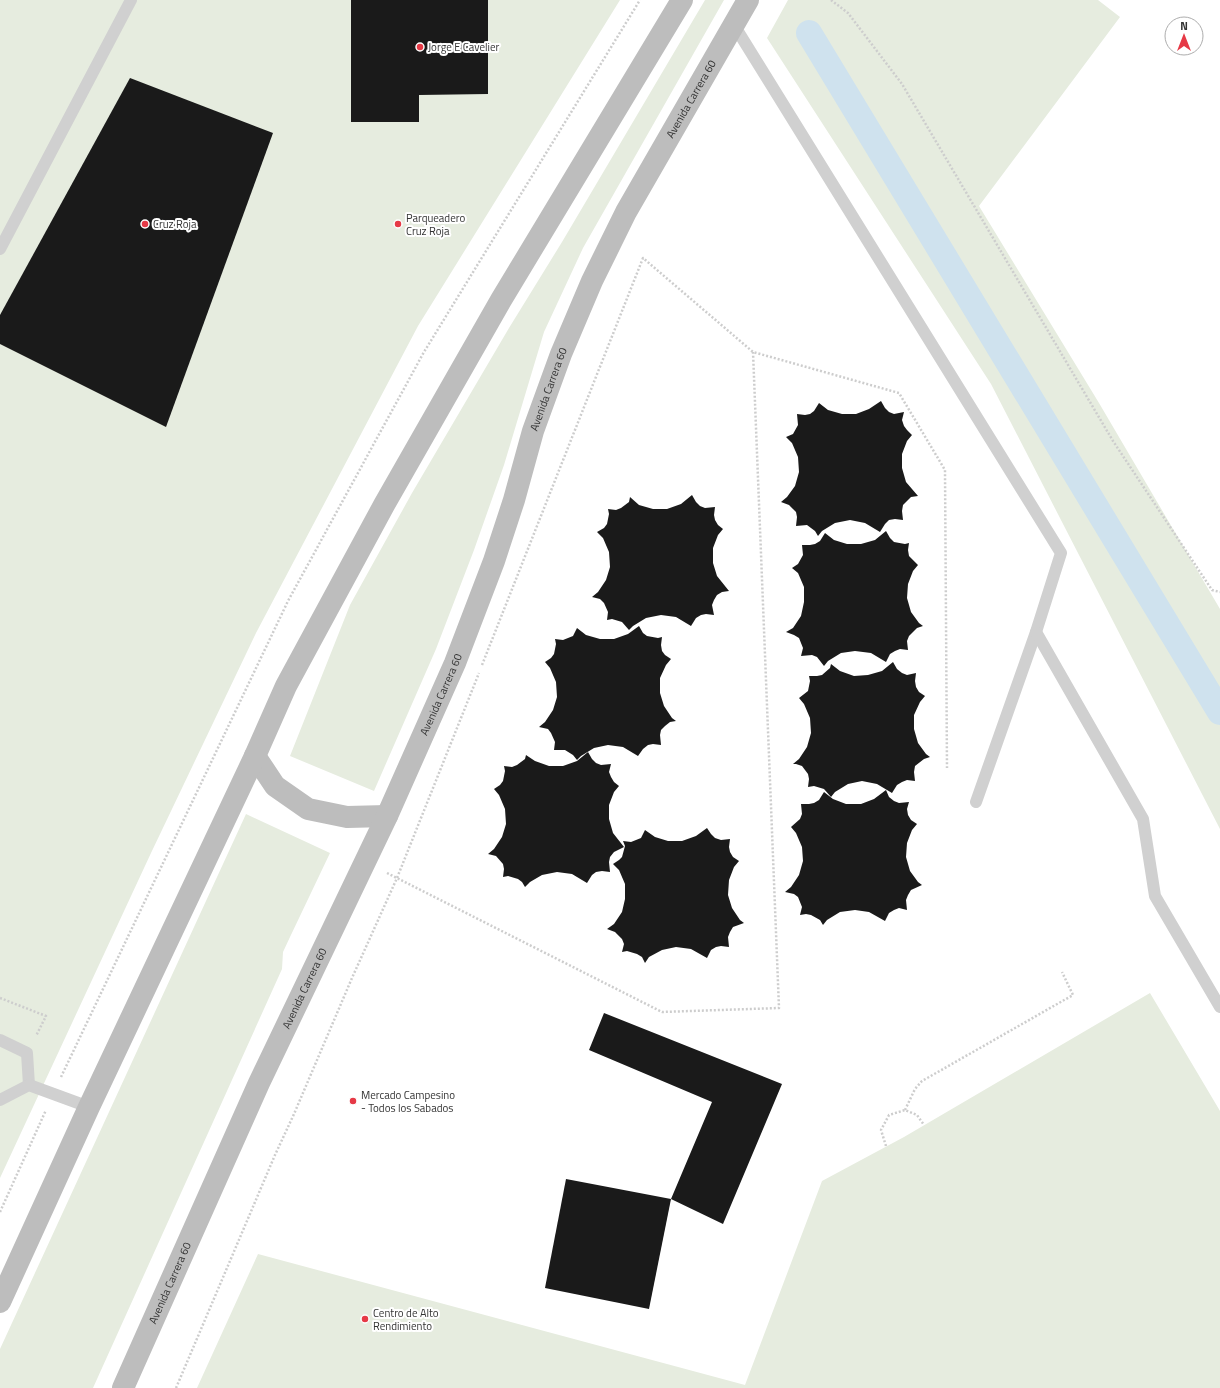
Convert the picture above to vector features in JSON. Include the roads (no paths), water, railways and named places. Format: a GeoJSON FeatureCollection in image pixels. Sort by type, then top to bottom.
{"type":"FeatureCollection","features":[{"type":"Feature","properties":{"kind":"main road"},"geometry":{"type":"LineString","coordinates":[[0,1302],[89,1107],[255,756],[286,686],[384,505],[502,300],[682,0]]}},
{"type":"Feature","properties":{"kind":"main road","name":"Avenida Carrera 60"},"geometry":{"type":"LineString","coordinates":[[123,1388],[259,1083],[387,816],[455,664],[510,514],[533,431],[561,354],[586,294],[626,212],[748,0]]}},
{"type":"Feature","properties":{"kind":"main road"},"geometry":{"type":"LineString","coordinates":[[255,756],[275,786],[308,809],[348,817],[387,816]]}},
{"type":"Feature","properties":{"kind":"lane"},"geometry":{"type":"LineString","coordinates":[[0,249],[131,0]]}},
{"type":"Feature","properties":{"kind":"lane"},"geometry":{"type":"LineString","coordinates":[[734,25],[1061,553],[1036,632],[976,802]]}},
{"type":"Feature","properties":{"kind":"lane"},"geometry":{"type":"LineString","coordinates":[[1036,632],[1142,819],[1155,896],[1220,1007]]}},
{"type":"Feature","properties":{"kind":"lane"},"geometry":{"type":"LineString","coordinates":[[0,1040],[27,1053],[29,1085]]}},
{"type":"Feature","properties":{"kind":"lane"},"geometry":{"type":"LineString","coordinates":[[0,1100],[29,1085],[89,1107]]}},
{"type":"Feature","properties":{"kind":"waterway"},"geometry":{"type":"LineString","coordinates":[[809,33],[1220,712]]}},
{"type":"Feature","properties":{"kind":"place","name":"Jorge E Cavelier"},"geometry":{"type":"Point","coordinates":[420,47]}},
{"type":"Feature","properties":{"kind":"place","name":"Cruz Roja"},"geometry":{"type":"Point","coordinates":[145,224]}},
{"type":"Feature","properties":{"kind":"place","name":"Parqueadero Cruz Roja"},"geometry":{"type":"Point","coordinates":[398,224]}},
{"type":"Feature","properties":{"kind":"place","name":"Mercado Campesino - Todos los Sabados"},"geometry":{"type":"Point","coordinates":[353,1101]}},
{"type":"Feature","properties":{"kind":"place","name":"Centro de Alto Rendimiento"},"geometry":{"type":"Point","coordinates":[365,1319]}}]}
